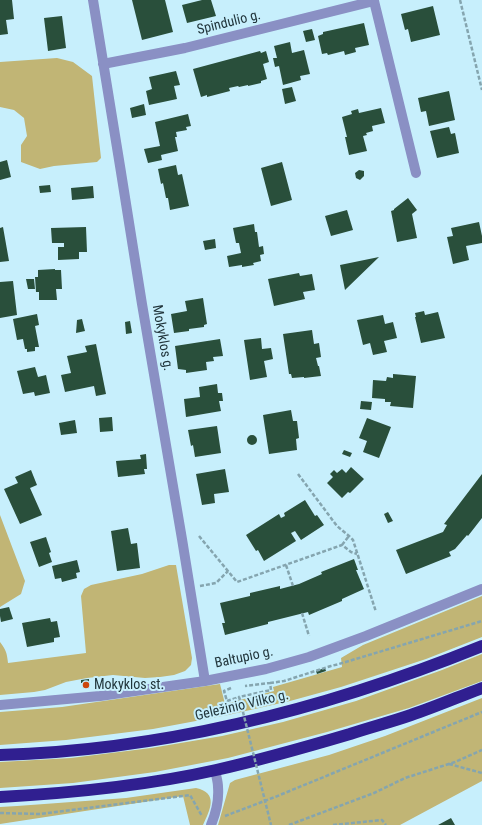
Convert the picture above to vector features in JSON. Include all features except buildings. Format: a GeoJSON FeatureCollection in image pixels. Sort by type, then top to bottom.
{"type":"FeatureCollection","features":[{"type":"Feature","properties":{"kind":"highway","name":"Geležinio Vilko g."},"geometry":{"type":"LineString","coordinates":[[0,755],[34,754],[132,743],[189,734],[237,724],[337,698],[482,646]]}},
{"type":"Feature","properties":{"kind":"highway"},"geometry":{"type":"LineString","coordinates":[[0,797],[45,795],[143,783],[215,770],[265,758],[403,718],[482,688]]}},
{"type":"Feature","properties":{"kind":"street","name":"Mokyklos g."},"geometry":{"type":"LineString","coordinates":[[93,0],[205,681]]}},
{"type":"Feature","properties":{"kind":"street","name":"Spindulio g."},"geometry":{"type":"LineString","coordinates":[[103,64],[186,48],[374,1],[416,173]]}},
{"type":"Feature","properties":{"kind":"street","name":"Baltupio g."},"geometry":{"type":"LineString","coordinates":[[0,705],[100,696],[205,681],[266,669],[309,657],[366,636],[482,589]]}},
{"type":"Feature","properties":{"kind":"street"},"geometry":{"type":"LineString","coordinates":[[210,821],[218,800],[218,786],[215,770]]}},
{"type":"Feature","properties":{"kind":"path"},"geometry":{"type":"LineString","coordinates":[[460,0],[482,90]]}},
{"type":"Feature","properties":{"kind":"path"},"geometry":{"type":"LineString","coordinates":[[298,474],[337,526],[353,540],[376,612]]}},
{"type":"Feature","properties":{"kind":"path"},"geometry":{"type":"LineString","coordinates":[[199,536],[237,582],[342,545],[349,536]]}},
{"type":"Feature","properties":{"kind":"path"},"geometry":{"type":"LineString","coordinates":[[342,545],[351,552],[357,554]]}},
{"type":"Feature","properties":{"kind":"path"},"geometry":{"type":"LineString","coordinates":[[286,565],[292,586]]}},
{"type":"Feature","properties":{"kind":"path"},"geometry":{"type":"LineString","coordinates":[[190,588],[216,582],[228,571]]}},
{"type":"Feature","properties":{"kind":"path"},"geometry":{"type":"LineString","coordinates":[[302,613],[309,636]]}},
{"type":"Feature","properties":{"kind":"path"},"geometry":{"type":"LineString","coordinates":[[240,687],[284,681],[482,621]]}},
{"type":"Feature","properties":{"kind":"path"},"geometry":{"type":"LineString","coordinates":[[230,676],[232,688],[224,691],[227,701],[272,690],[270,683]]}},
{"type":"Feature","properties":{"kind":"path"},"geometry":{"type":"LineString","coordinates":[[240,698],[271,825]]}},
{"type":"Feature","properties":{"kind":"path"},"geometry":{"type":"LineString","coordinates":[[0,813],[40,814],[190,795],[210,821],[275,797],[482,712]]}},
{"type":"Feature","properties":{"kind":"path"},"geometry":{"type":"LineString","coordinates":[[289,825],[320,812],[374,793],[405,778],[449,764],[482,750]]}},
{"type":"Feature","properties":{"kind":"path"},"geometry":{"type":"LineString","coordinates":[[449,764],[482,773]]}},
{"type":"Feature","properties":{"kind":"path"},"geometry":{"type":"LineString","coordinates":[[333,825],[382,820],[386,825]]}},
{"type":"Feature","properties":{"kind":"shaded area"},"geometry":{"type":"Polygon","coordinates":[[[57,58],[73,62],[92,76],[101,158],[97,162],[54,166],[40,169],[21,162],[21,145],[27,136],[24,118],[14,110],[0,107],[0,62],[57,58]]]}},
{"type":"Feature","properties":{"kind":"shaded area"},"geometry":{"type":"Polygon","coordinates":[[[0,515],[25,581],[21,594],[0,607],[0,515]]]}},
{"type":"Feature","properties":{"kind":"shaded area"},"geometry":{"type":"Polygon","coordinates":[[[169,565],[176,565],[192,658],[191,665],[185,671],[174,675],[160,677],[145,678],[113,675],[87,678],[66,682],[45,690],[0,695],[0,642],[6,652],[8,663],[86,653],[81,596],[84,589],[91,585],[142,574],[169,565]]]}},
{"type":"Feature","properties":{"kind":"shaded area"},"geometry":{"type":"Polygon","coordinates":[[[482,596],[482,637],[426,659],[341,687],[290,701],[228,715],[153,729],[66,740],[0,745],[0,712],[62,707],[220,684],[225,704],[274,691],[273,687],[342,667],[341,658],[363,645],[482,596]]]}},
{"type":"Feature","properties":{"kind":"shaded area"},"geometry":{"type":"Polygon","coordinates":[[[482,654],[482,681],[409,708],[327,732],[228,758],[155,772],[73,783],[0,788],[0,762],[71,758],[151,748],[222,736],[283,722],[356,701],[482,654]]]}},
{"type":"Feature","properties":{"kind":"shaded area"},"geometry":{"type":"Polygon","coordinates":[[[482,698],[482,781],[400,825],[218,825],[230,783],[235,780],[329,755],[385,736],[482,698]]]}},
{"type":"Feature","properties":{"kind":"shaded area"},"geometry":{"type":"Polygon","coordinates":[[[196,788],[203,790],[208,794],[211,803],[203,825],[190,825],[183,796],[0,824],[0,807],[126,798],[196,788]]]}},
{"type":"Feature","properties":{"kind":"place","name":"Mokyklos st."},"geometry":{"type":"Point","coordinates":[86,685]}}]}
